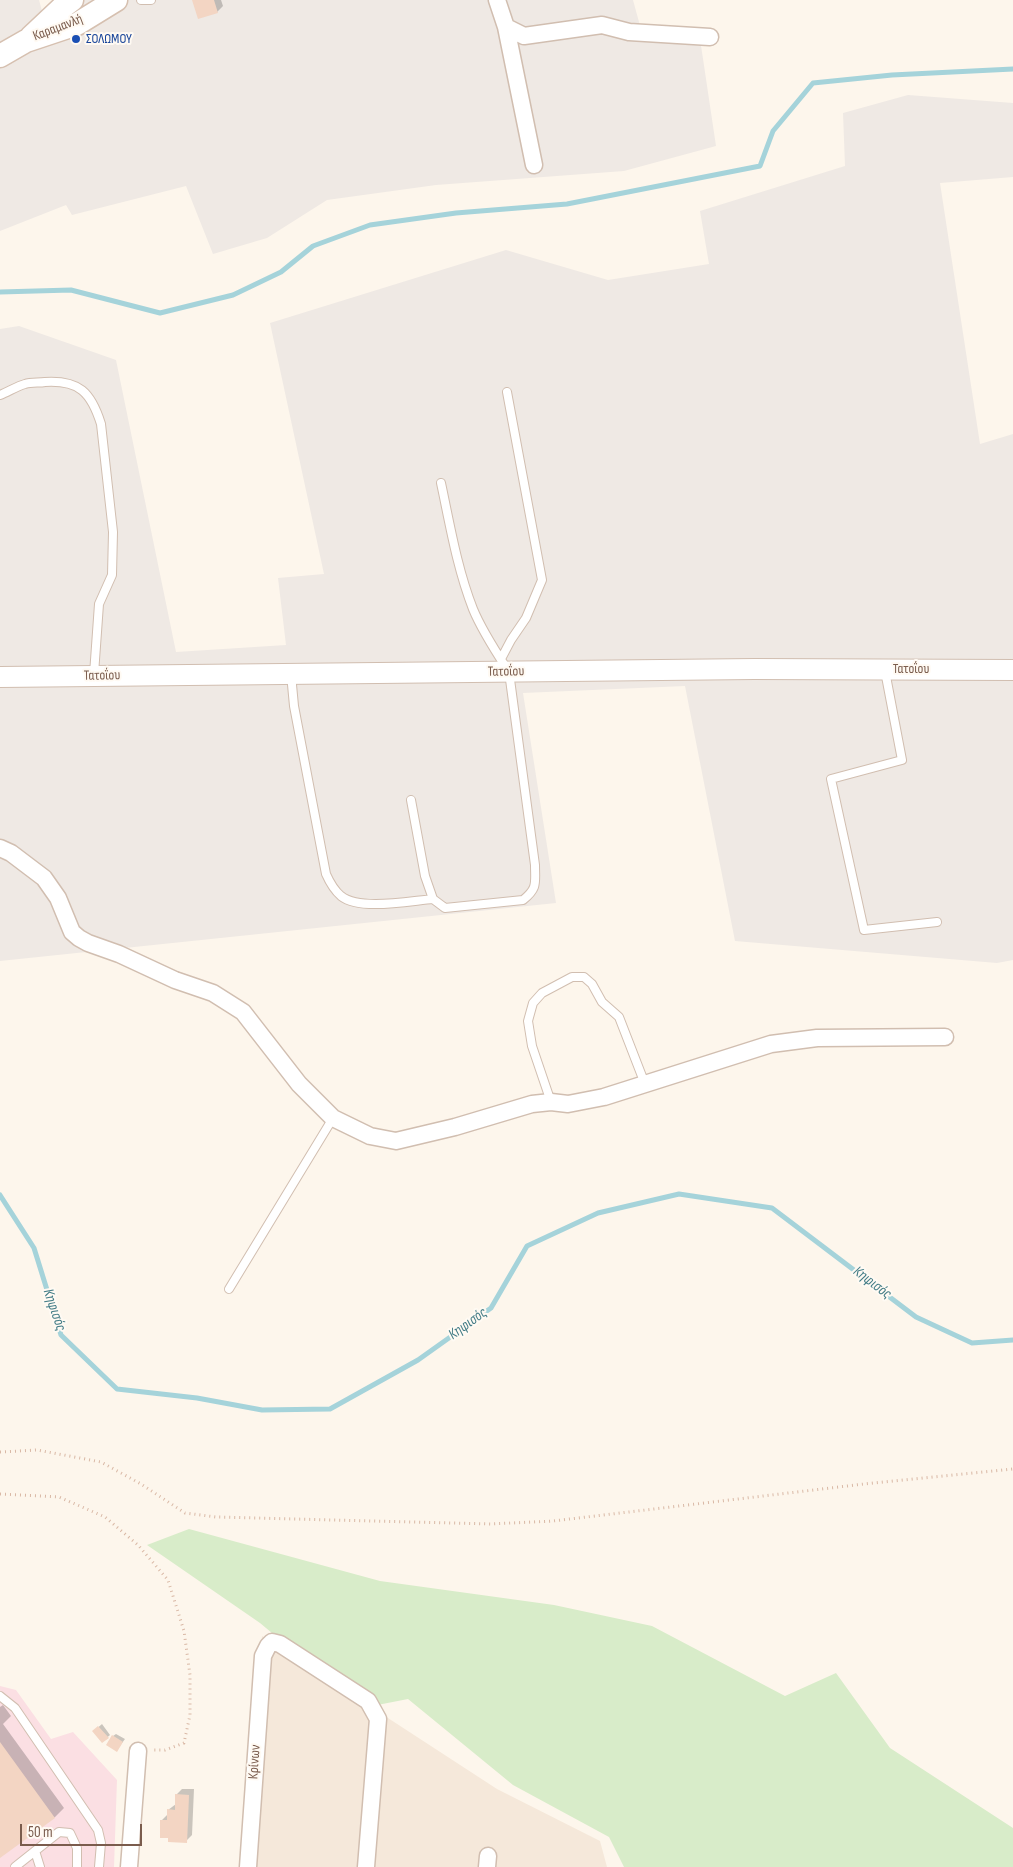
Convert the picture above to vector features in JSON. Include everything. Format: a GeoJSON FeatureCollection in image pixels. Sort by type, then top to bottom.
{"type":"FeatureCollection","features":[{"type":"Feature","properties":{"kind":"main road","name":"Καραμανλή"},"geometry":{"type":"LineString","coordinates":[[26,41],[72,0]]}},
{"type":"Feature","properties":{"kind":"main road","name":"Καραμανλή"},"geometry":{"type":"LineString","coordinates":[[0,56],[26,41],[77,24],[116,0]]}},
{"type":"Feature","properties":{"kind":"street"},"geometry":{"type":"LineString","coordinates":[[498,0],[506,27],[534,165]]}},
{"type":"Feature","properties":{"kind":"street"},"geometry":{"type":"LineString","coordinates":[[506,27],[524,36],[602,24],[629,32],[710,37]]}},
{"type":"Feature","properties":{"kind":"street","name":"Τατοΐου"},"geometry":{"type":"LineString","coordinates":[[0,678],[291,674],[505,665],[755,669],[1013,670]]}},
{"type":"Feature","properties":{"kind":"street"},"geometry":{"type":"LineString","coordinates":[[0,848],[11,853],[44,878],[58,898],[72,932],[88,943],[119,954],[175,980],[213,993],[242,1012],[299,1084],[334,1118],[370,1136],[396,1141],[455,1127],[532,1104],[551,1102],[568,1104],[604,1097],[771,1044],[817,1038],[945,1037]]}},
{"type":"Feature","properties":{"kind":"street","name":"Κρίνων"},"geometry":{"type":"LineString","coordinates":[[248,1867],[263,1656],[272,1642],[280,1644],[368,1701],[376,1714],[378,1719],[366,1867]]}},
{"type":"Feature","properties":{"kind":"street"},"geometry":{"type":"LineString","coordinates":[[129,1867],[138,1750]]}},
{"type":"Feature","properties":{"kind":"lane"},"geometry":{"type":"LineString","coordinates":[[141,0],[151,0]]}},
{"type":"Feature","properties":{"kind":"lane"},"geometry":{"type":"LineString","coordinates":[[0,395],[26,384],[61,382],[74,384],[88,396],[96,409],[101,424],[113,532],[112,575],[99,604],[93,676]]}},
{"type":"Feature","properties":{"kind":"lane"},"geometry":{"type":"LineString","coordinates":[[411,800],[425,876],[433,899],[444,908],[523,900],[532,893],[535,887],[535,864],[505,665],[510,640],[526,618],[542,580],[507,392]]}},
{"type":"Feature","properties":{"kind":"lane"},"geometry":{"type":"LineString","coordinates":[[441,483],[458,564],[473,610],[505,665]]}},
{"type":"Feature","properties":{"kind":"lane"},"geometry":{"type":"LineString","coordinates":[[885,669],[902,760],[832,779],[864,930],[937,922]]}},
{"type":"Feature","properties":{"kind":"lane"},"geometry":{"type":"LineString","coordinates":[[291,674],[294,706],[326,874],[333,889],[342,898],[354,903],[374,904],[433,899]]}},
{"type":"Feature","properties":{"kind":"lane"},"geometry":{"type":"LineString","coordinates":[[551,1102],[532,1046],[528,1021],[533,1003],[542,993],[572,977],[584,978],[592,984],[602,1002],[618,1017],[645,1084]]}},
{"type":"Feature","properties":{"kind":"lane"},"geometry":{"type":"LineString","coordinates":[[229,1289],[334,1118]]}},
{"type":"Feature","properties":{"kind":"lane"},"geometry":{"type":"LineString","coordinates":[[0,1696],[15,1708],[98,1830],[102,1843],[99,1867]]}},
{"type":"Feature","properties":{"kind":"lane"},"geometry":{"type":"LineString","coordinates":[[15,1867],[59,1832],[70,1833],[77,1848],[77,1867]]}},
{"type":"Feature","properties":{"kind":"lane"},"geometry":{"type":"LineString","coordinates":[[35,1851],[40,1867]]}},
{"type":"Feature","properties":{"kind":"path"},"geometry":{"type":"LineString","coordinates":[[0,1452],[37,1450],[101,1462],[141,1484],[185,1513],[216,1517],[491,1524],[553,1520],[864,1484],[1013,1469]]}},
{"type":"Feature","properties":{"kind":"path"},"geometry":{"type":"LineString","coordinates":[[0,1494],[59,1498],[105,1517],[138,1545],[168,1580],[184,1631],[190,1675],[190,1715],[184,1743],[165,1750],[138,1750]]}},
{"type":"Feature","properties":{"kind":"shaded area"},"geometry":{"type":"Polygon","coordinates":[[[0,0],[39,0],[42,11],[57,0],[633,0],[642,33],[699,32],[716,146],[624,171],[436,185],[327,200],[267,238],[213,254],[186,186],[72,215],[66,205],[0,231],[0,0]]]}},
{"type":"Feature","properties":{"kind":"shaded area"},"geometry":{"type":"Polygon","coordinates":[[[908,95],[1013,103],[1013,177],[940,183],[980,444],[1013,434],[1013,960],[997,963],[735,941],[685,686],[523,693],[556,903],[0,961],[0,329],[19,326],[116,360],[176,652],[286,645],[278,578],[324,574],[270,323],[506,250],[608,280],[709,264],[700,211],[845,166],[843,113],[908,95]]]}},
{"type":"Feature","properties":{"kind":"shaded area"},"geometry":{"type":"Polygon","coordinates":[[[262,1636],[497,1789],[600,1841],[607,1867],[245,1867],[262,1636]]]}},
{"type":"Feature","properties":{"kind":"shaded area"},"geometry":{"type":"Polygon","coordinates":[[[0,1686],[16,1690],[51,1739],[73,1732],[117,1780],[114,1867],[0,1867],[0,1686]]]}},
{"type":"Feature","properties":{"kind":"green space"},"geometry":{"type":"Polygon","coordinates":[[[189,1529],[380,1581],[554,1605],[652,1626],[785,1696],[836,1673],[890,1748],[1013,1828],[1013,1867],[624,1867],[609,1837],[513,1785],[408,1699],[362,1708],[260,1623],[147,1545],[189,1529]]]}},
{"type":"Feature","properties":{"kind":"building"},"geometry":{"type":"Polygon","coordinates":[[[192,0],[214,0],[218,13],[198,19],[192,0]]]}},
{"type":"Feature","properties":{"kind":"building"},"geometry":{"type":"Polygon","coordinates":[[[98,1726],[109,1738],[102,1743],[92,1731],[98,1726]]]}},
{"type":"Feature","properties":{"kind":"building"},"geometry":{"type":"Polygon","coordinates":[[[112,1735],[123,1742],[117,1752],[106,1745],[112,1735]]]}},
{"type":"Feature","properties":{"kind":"building"},"geometry":{"type":"Polygon","coordinates":[[[0,1742],[55,1818],[0,1858],[0,1742]]]}},
{"type":"Feature","properties":{"kind":"building"},"geometry":{"type":"Polygon","coordinates":[[[175,1794],[189,1795],[187,1843],[168,1842],[168,1838],[160,1838],[160,1820],[167,1820],[167,1809],[175,1810],[175,1794]]]}},
{"type":"Feature","properties":{"kind":"waterway"},"geometry":{"type":"LineString","coordinates":[[0,292],[71,290],[160,313],[233,295],[281,272],[313,246],[370,225],[456,213],[567,204],[760,166],[773,131],[813,83],[892,75],[1013,69]]}},
{"type":"Feature","properties":{"kind":"waterway","name":"Κηφισός"},"geometry":{"type":"LineString","coordinates":[[0,1195],[34,1248],[61,1335],[117,1389],[197,1398],[262,1410],[330,1409],[418,1360],[491,1308],[527,1246],[598,1213],[679,1194],[772,1208],[916,1317],[972,1343],[1013,1340]]}},
{"type":"Feature","properties":{"kind":"place","name":"ΣΟΛΩΜΟΥ"},"geometry":{"type":"Point","coordinates":[76,39]}}]}
